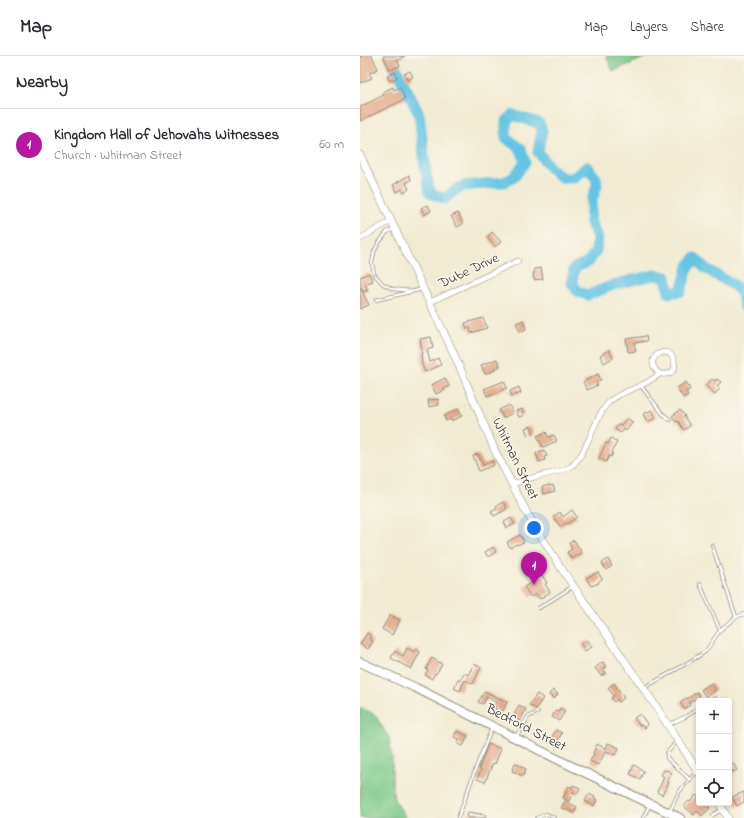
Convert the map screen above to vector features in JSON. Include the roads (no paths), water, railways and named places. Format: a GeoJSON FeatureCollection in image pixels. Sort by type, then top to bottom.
{"type":"FeatureCollection","features":[{"type":"Feature","properties":{"kind":"main road","name":"Whitman Street"},"geometry":{"type":"LineString","coordinates":[[360,154],[430,302],[489,439],[528,515],[574,587],[697,770]]}},
{"type":"Feature","properties":{"kind":"main road","name":"Bedford Street"},"geometry":{"type":"LineString","coordinates":[[360,662],[680,818]]}},
{"type":"Feature","properties":{"kind":"main road"},"geometry":{"type":"LineString","coordinates":[[721,806],[728,818]]}},
{"type":"Feature","properties":{"kind":"street"},"geometry":{"type":"LineString","coordinates":[[360,239],[392,221]]}},
{"type":"Feature","properties":{"kind":"street","name":"Dube Drive"},"geometry":{"type":"LineString","coordinates":[[430,302],[518,261]]}},
{"type":"Feature","properties":{"kind":"street"},"geometry":{"type":"LineString","coordinates":[[512,484],[565,469],[570,466],[577,460],[583,451],[595,424],[610,401],[641,386],[660,374],[670,373],[674,368],[675,362],[669,352],[661,352],[654,359],[654,368],[660,374]]}},
{"type":"Feature","properties":{"kind":"lane"},"geometry":{"type":"LineString","coordinates":[[395,228],[387,232],[374,252],[372,263],[374,274],[383,284],[393,289],[411,291]]}},
{"type":"Feature","properties":{"kind":"lane"},"geometry":{"type":"LineString","coordinates":[[376,300],[424,289]]}},
{"type":"Feature","properties":{"kind":"lane"},"geometry":{"type":"LineString","coordinates":[[641,386],[656,406],[670,420]]}},
{"type":"Feature","properties":{"kind":"lane"},"geometry":{"type":"LineString","coordinates":[[712,545],[736,617]]}},
{"type":"Feature","properties":{"kind":"lane"},"geometry":{"type":"LineString","coordinates":[[700,584],[720,630]]}},
{"type":"Feature","properties":{"kind":"lane"},"geometry":{"type":"LineString","coordinates":[[538,608],[574,587]]}},
{"type":"Feature","properties":{"kind":"lane"},"geometry":{"type":"LineString","coordinates":[[643,688],[706,651],[720,630],[736,617],[744,614]]}},
{"type":"Feature","properties":{"kind":"lane"},"geometry":{"type":"LineString","coordinates":[[668,725],[696,710]]}},
{"type":"Feature","properties":{"kind":"lane"},"geometry":{"type":"LineString","coordinates":[[515,738],[528,717],[538,712]]}},
{"type":"Feature","properties":{"kind":"lane"},"geometry":{"type":"LineString","coordinates":[[458,818],[493,726]]}},
{"type":"Feature","properties":{"kind":"lane"},"geometry":{"type":"LineString","coordinates":[[678,740],[667,753],[667,758],[690,780]]}},
{"type":"Feature","properties":{"kind":"lane"},"geometry":{"type":"LineString","coordinates":[[669,813],[678,792],[696,774]]}},
{"type":"Feature","properties":{"kind":"lane"},"geometry":{"type":"LineString","coordinates":[[643,818],[650,804]]}},
{"type":"Feature","properties":{"kind":"lane"},"geometry":{"type":"LineString","coordinates":[[713,815],[721,806]]}},
{"type":"Feature","properties":{"kind":"lane"},"geometry":{"type":"LineString","coordinates":[[537,818],[546,814],[554,818]]}},
{"type":"Feature","properties":{"kind":"waterway"},"geometry":{"type":"LineString","coordinates":[[396,68],[419,114],[426,173],[430,193],[445,199],[455,190],[464,186],[504,182],[514,177],[525,162],[521,149],[506,138],[506,122],[512,115],[539,123],[542,130],[538,152],[550,168],[562,178],[573,178],[587,167],[596,178],[597,186],[592,199],[590,221],[597,237],[596,251],[588,262],[574,268],[572,283],[578,292],[588,295],[616,284],[654,275],[666,277],[669,293],[681,291],[688,267],[695,258],[705,268],[735,286],[742,294],[744,306]]}},
{"type":"Feature","properties":{"kind":"place","name":"Kingdom Hall of Jehovahs Witnesses"},"geometry":{"type":"Point","coordinates":[534,585]}}]}
